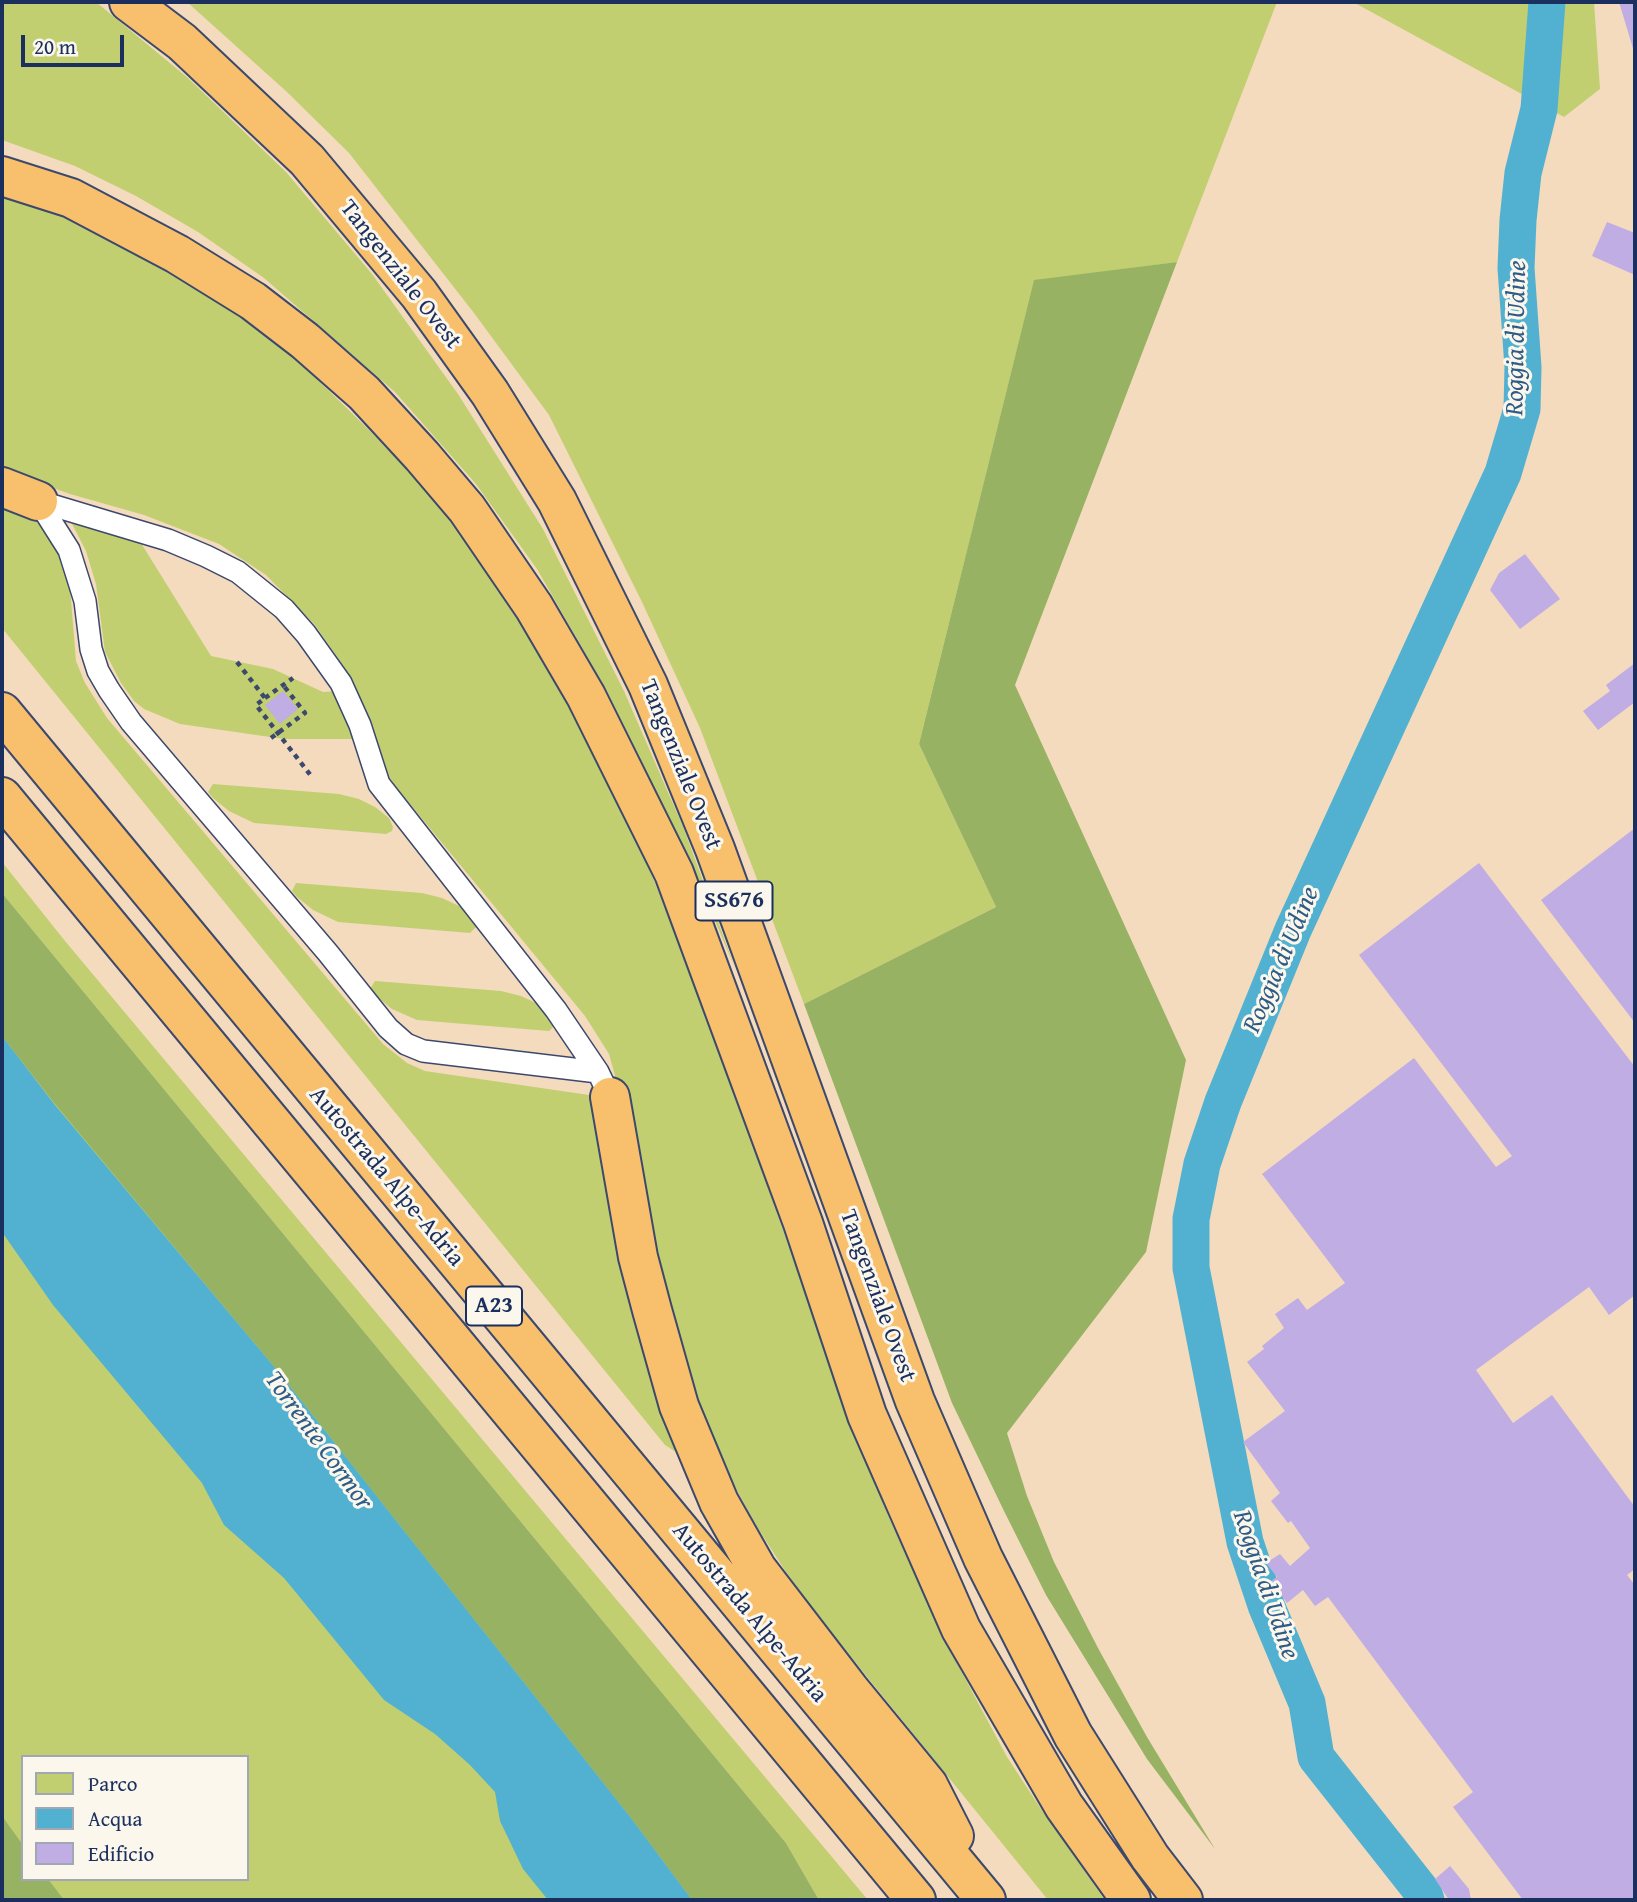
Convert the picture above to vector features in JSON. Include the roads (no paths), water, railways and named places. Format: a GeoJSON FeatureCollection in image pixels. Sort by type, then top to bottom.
{"type":"FeatureCollection","features":[{"type":"Feature","properties":{"kind":"highway","name":"Tangenziale Ovest"},"geometry":{"type":"LineString","coordinates":[[129,2],[182,42],[307,160],[419,294],[490,393],[557,501],[648,685],[715,849],[915,1401],[983,1558],[1073,1735],[1150,1857],[1184,1900]]}},
{"type":"Feature","properties":{"kind":"highway","name":"Tangenziale Ovest"},"geometry":{"type":"LineString","coordinates":[[2,176],[71,198],[177,254],[253,301],[305,341],[364,393],[422,456],[467,509],[534,607],[586,696],[674,873],[803,1223],[867,1415],[961,1629],[1063,1805],[1131,1900]]}},
{"type":"Feature","properties":{"kind":"highway"},"geometry":{"type":"LineString","coordinates":[[2,487],[38,501]]}},
{"type":"Feature","properties":{"kind":"highway","name":"Autostrada Alpe-Adria"},"geometry":{"type":"LineString","coordinates":[[2,712],[986,1900]]}},
{"type":"Feature","properties":{"kind":"highway","name":"A23"},"geometry":{"type":"LineString","coordinates":[[2,797],[916,1900]]}},
{"type":"Feature","properties":{"kind":"highway"},"geometry":{"type":"LineString","coordinates":[[604,1085],[652,1310],[679,1406],[719,1502],[757,1569],[850,1690],[928,1785],[986,1900]]}},
{"type":"Feature","properties":{"kind":"lane"},"geometry":{"type":"LineString","coordinates":[[38,501],[69,550],[85,601],[91,649],[108,690],[131,722],[328,953],[388,1028],[406,1044],[423,1051],[604,1085]]}},
{"type":"Feature","properties":{"kind":"lane"},"geometry":{"type":"LineString","coordinates":[[38,501],[168,540],[206,556],[238,572],[284,610],[306,634],[341,683],[360,725],[379,784],[556,1010],[604,1085]]}},
{"type":"Feature","properties":{"kind":"water","name":"Torrente Cormor"},"geometry":{"type":"Polygon","coordinates":[[[2,1036],[55,1105],[281,1375],[631,1818],[692,1900],[548,1900],[523,1869],[500,1821],[495,1792],[435,1734],[384,1700],[284,1578],[224,1525],[202,1483],[53,1305],[2,1232],[2,1036]]]}},
{"type":"Feature","properties":{"kind":"waterway","name":"Roggia di Udine"},"geometry":{"type":"LineString","coordinates":[[1426,1900],[1316,1757],[1307,1703],[1266,1605],[1245,1542],[1191,1268],[1191,1219],[1202,1164],[1223,1102],[1293,930],[1503,473],[1522,409],[1523,367],[1516,268],[1518,220],[1523,173],[1539,109],[1547,2]]}}]}
